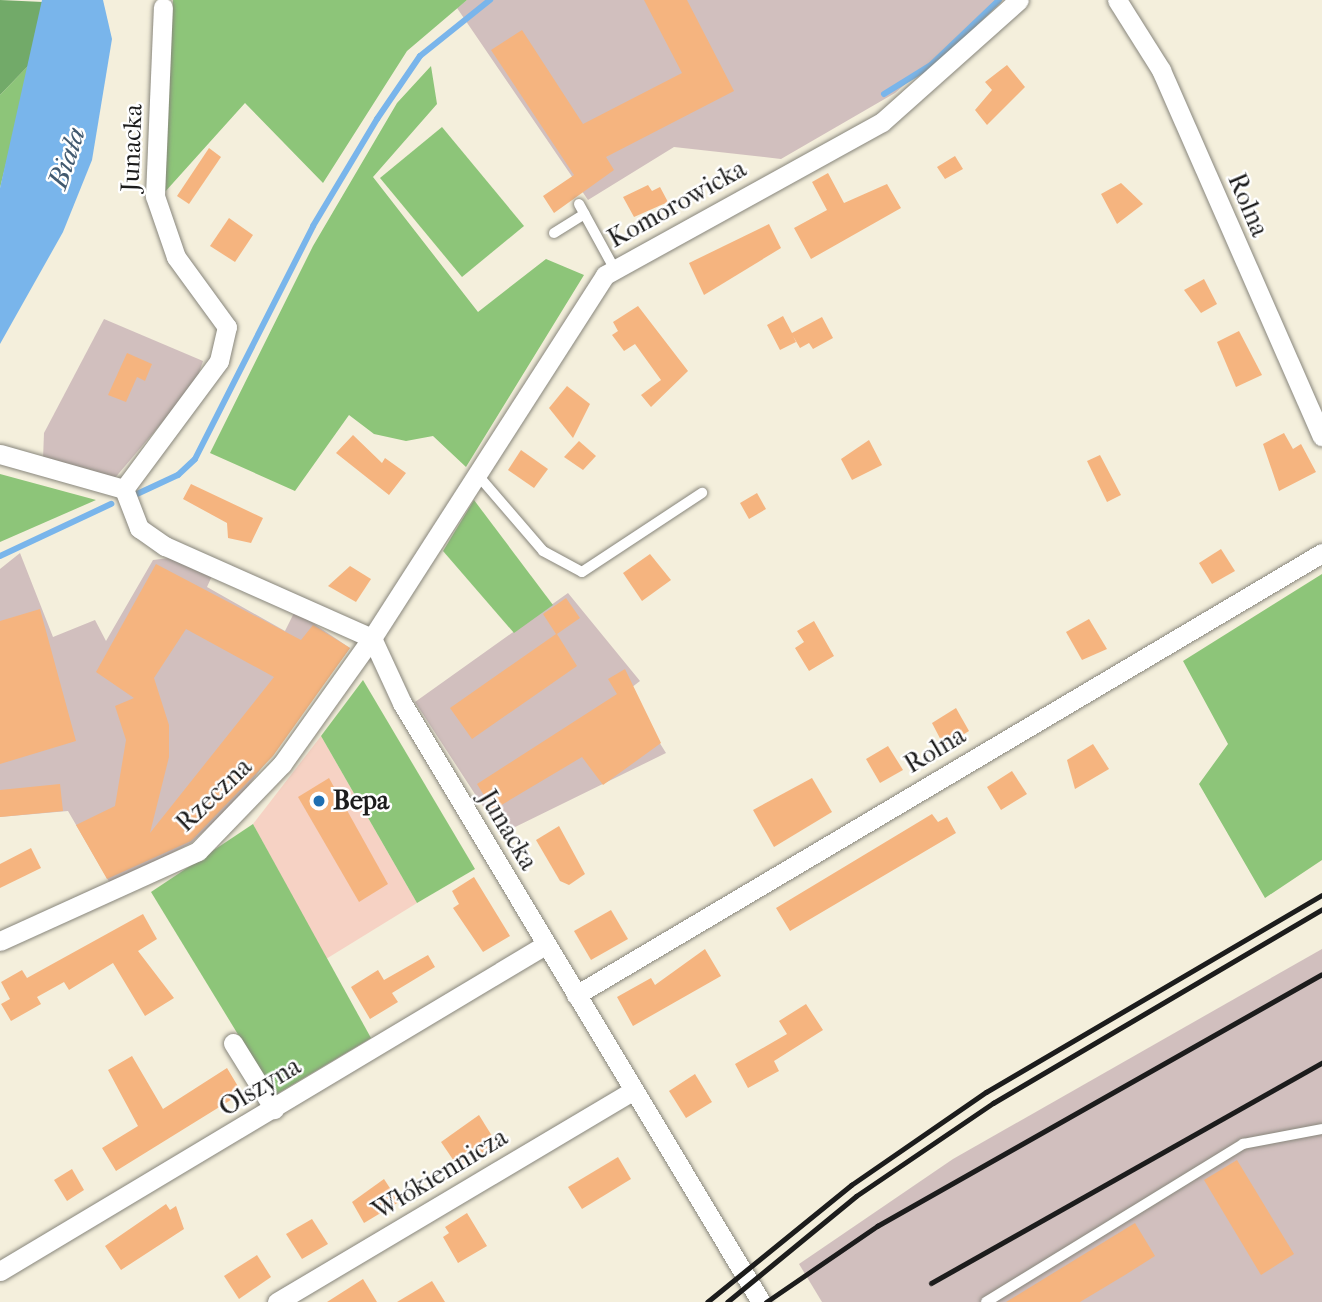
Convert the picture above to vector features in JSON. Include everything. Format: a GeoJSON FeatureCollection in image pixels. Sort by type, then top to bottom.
{"type":"FeatureCollection","features":[{"type":"Feature","properties":{"kind":"street","name":"Komorowicka"},"geometry":{"type":"LineString","coordinates":[[372,638],[588,293],[614,268],[882,122],[1019,0]]}},
{"type":"Feature","properties":{"kind":"street","name":"Rolna"},"geometry":{"type":"LineString","coordinates":[[1117,0],[1160,70],[1322,436]]}},
{"type":"Feature","properties":{"kind":"street","name":"Junacka"},"geometry":{"type":"LineString","coordinates":[[124,489],[219,361],[227,327],[176,257],[155,196],[163,7]]}},
{"type":"Feature","properties":{"kind":"street"},"geometry":{"type":"LineString","coordinates":[[0,454],[124,489],[139,528],[165,546],[372,638]]}},
{"type":"Feature","properties":{"kind":"street","name":"Rolna"},"geometry":{"type":"LineString","coordinates":[[576,995],[1322,552]]}},
{"type":"Feature","properties":{"kind":"street","name":"Junacka"},"geometry":{"type":"LineString","coordinates":[[372,638],[402,703],[631,1092],[761,1302]]}},
{"type":"Feature","properties":{"kind":"street","name":"Rzeczna"},"geometry":{"type":"LineString","coordinates":[[0,941],[198,851],[282,764],[372,638]]}},
{"type":"Feature","properties":{"kind":"street","name":"Olszyna"},"geometry":{"type":"LineString","coordinates":[[0,1271],[545,945]]}},
{"type":"Feature","properties":{"kind":"street"},"geometry":{"type":"LineString","coordinates":[[233,1043],[274,1109]]}},
{"type":"Feature","properties":{"kind":"street","name":"Włókiennicza"},"geometry":{"type":"LineString","coordinates":[[277,1302],[631,1092]]}},
{"type":"Feature","properties":{"kind":"lane"},"geometry":{"type":"LineString","coordinates":[[554,233],[581,209],[614,268]]}},
{"type":"Feature","properties":{"kind":"lane"},"geometry":{"type":"LineString","coordinates":[[476,472],[542,551],[582,572],[702,492]]}},
{"type":"Feature","properties":{"kind":"lane"},"geometry":{"type":"LineString","coordinates":[[986,1302],[1244,1144],[1322,1129]]}},
{"type":"Feature","properties":{"kind":"shaded area"},"geometry":{"type":"Polygon","coordinates":[[[467,0],[1003,0],[895,93],[781,159],[674,147],[588,200],[457,8],[467,0]]]}},
{"type":"Feature","properties":{"kind":"shaded area"},"geometry":{"type":"Polygon","coordinates":[[[104,319],[203,361],[195,384],[114,479],[43,459],[44,433],[104,319]]]}},
{"type":"Feature","properties":{"kind":"shaded area"},"geometry":{"type":"Polygon","coordinates":[[[20,553],[53,637],[95,620],[106,641],[153,560],[169,558],[212,576],[207,587],[285,631],[295,611],[350,648],[238,800],[191,843],[111,885],[68,811],[0,817],[0,569],[20,553]]]}},
{"type":"Feature","properties":{"kind":"shaded area"},"geometry":{"type":"Polygon","coordinates":[[[568,593],[640,681],[627,691],[666,753],[501,834],[415,702],[568,593]]]}},
{"type":"Feature","properties":{"kind":"shaded area"},"geometry":{"type":"Polygon","coordinates":[[[321,736],[417,903],[326,959],[253,824],[321,736]]]}},
{"type":"Feature","properties":{"kind":"shaded area"},"geometry":{"type":"Polygon","coordinates":[[[1322,949],[1322,1302],[822,1302],[799,1264],[953,1159],[1322,949]]]}},
{"type":"Feature","properties":{"kind":"green space"},"geometry":{"type":"Polygon","coordinates":[[[0,0],[43,2],[29,65],[0,95],[0,0]]]}},
{"type":"Feature","properties":{"kind":"green space"},"geometry":{"type":"Polygon","coordinates":[[[173,0],[467,0],[407,51],[323,183],[245,103],[164,193],[173,0]]]}},
{"type":"Feature","properties":{"kind":"green space"},"geometry":{"type":"Polygon","coordinates":[[[29,65],[10,148],[0,188],[0,95],[29,65]]]}},
{"type":"Feature","properties":{"kind":"green space"},"geometry":{"type":"Polygon","coordinates":[[[431,66],[437,104],[373,177],[478,312],[546,259],[584,275],[466,467],[433,436],[406,441],[374,434],[349,415],[295,491],[210,453],[313,246],[397,103],[431,66]]]}},
{"type":"Feature","properties":{"kind":"green space"},"geometry":{"type":"Polygon","coordinates":[[[442,127],[524,226],[462,277],[380,178],[442,127]]]}},
{"type":"Feature","properties":{"kind":"green space"},"geometry":{"type":"Polygon","coordinates":[[[0,474],[96,500],[0,542],[0,474]]]}},
{"type":"Feature","properties":{"kind":"green space"},"geometry":{"type":"Polygon","coordinates":[[[474,500],[553,605],[514,633],[443,551],[474,500]]]}},
{"type":"Feature","properties":{"kind":"green space"},"geometry":{"type":"Polygon","coordinates":[[[1322,574],[1322,860],[1265,898],[1199,784],[1228,744],[1183,661],[1322,574]]]}},
{"type":"Feature","properties":{"kind":"green space"},"geometry":{"type":"Polygon","coordinates":[[[363,680],[475,869],[417,903],[321,736],[363,680]]]}},
{"type":"Feature","properties":{"kind":"green space"},"geometry":{"type":"Polygon","coordinates":[[[253,824],[371,1038],[275,1095],[151,892],[253,824]]]}},
{"type":"Feature","properties":{"kind":"water","name":"Biała"},"geometry":{"type":"Polygon","coordinates":[[[42,0],[103,0],[112,39],[92,160],[63,232],[0,344],[0,188],[42,0]]]}},
{"type":"Feature","properties":{"kind":"building"},"geometry":{"type":"Polygon","coordinates":[[[644,0],[687,0],[734,91],[606,157],[614,170],[554,213],[543,196],[574,175],[491,50],[522,30],[583,124],[682,73],[644,0]]]}},
{"type":"Feature","properties":{"kind":"building"},"geometry":{"type":"Polygon","coordinates":[[[1007,65],[1025,87],[987,125],[975,110],[992,90],[985,82],[1007,65]]]}},
{"type":"Feature","properties":{"kind":"building"},"geometry":{"type":"Polygon","coordinates":[[[209,148],[221,157],[189,204],[177,196],[209,148]]]}},
{"type":"Feature","properties":{"kind":"building"},"geometry":{"type":"Polygon","coordinates":[[[955,156],[963,169],[945,179],[937,167],[955,156]]]}},
{"type":"Feature","properties":{"kind":"building"},"geometry":{"type":"Polygon","coordinates":[[[828,173],[844,203],[887,184],[901,208],[811,259],[794,228],[827,210],[812,182],[828,173]]]}},
{"type":"Feature","properties":{"kind":"building"},"geometry":{"type":"Polygon","coordinates":[[[1121,183],[1143,204],[1117,224],[1101,194],[1121,183]]]}},
{"type":"Feature","properties":{"kind":"building"},"geometry":{"type":"Polygon","coordinates":[[[648,185],[652,191],[660,187],[668,202],[634,217],[623,197],[648,185]]]}},
{"type":"Feature","properties":{"kind":"building"},"geometry":{"type":"Polygon","coordinates":[[[229,218],[253,235],[235,262],[210,246],[229,218]]]}},
{"type":"Feature","properties":{"kind":"building"},"geometry":{"type":"Polygon","coordinates":[[[769,224],[781,248],[704,295],[689,263],[769,224]]]}},
{"type":"Feature","properties":{"kind":"building"},"geometry":{"type":"Polygon","coordinates":[[[1204,279],[1217,304],[1201,313],[1184,290],[1204,279]]]}},
{"type":"Feature","properties":{"kind":"building"},"geometry":{"type":"Polygon","coordinates":[[[638,306],[688,371],[651,407],[641,395],[661,380],[635,344],[624,351],[612,335],[618,331],[613,322],[638,306]]]}},
{"type":"Feature","properties":{"kind":"building"},"geometry":{"type":"Polygon","coordinates":[[[783,316],[792,333],[822,317],[833,338],[813,349],[809,343],[800,348],[793,336],[796,342],[780,350],[767,325],[783,316]]]}},
{"type":"Feature","properties":{"kind":"building"},"geometry":{"type":"Polygon","coordinates":[[[1239,331],[1262,375],[1236,387],[1217,342],[1239,331]]]}},
{"type":"Feature","properties":{"kind":"building"},"geometry":{"type":"Polygon","coordinates":[[[127,353],[152,364],[145,381],[137,377],[126,402],[108,395],[127,353]]]}},
{"type":"Feature","properties":{"kind":"building"},"geometry":{"type":"Polygon","coordinates":[[[567,386],[590,404],[573,438],[549,408],[567,386]]]}},
{"type":"Feature","properties":{"kind":"building"},"geometry":{"type":"Polygon","coordinates":[[[1284,433],[1293,449],[1301,444],[1316,472],[1279,491],[1263,444],[1284,433]]]}},
{"type":"Feature","properties":{"kind":"building"},"geometry":{"type":"Polygon","coordinates":[[[353,435],[382,463],[385,458],[406,473],[389,495],[336,453],[353,435]]]}},
{"type":"Feature","properties":{"kind":"building"},"geometry":{"type":"Polygon","coordinates":[[[869,440],[882,465],[852,480],[841,459],[869,440]]]}},
{"type":"Feature","properties":{"kind":"building"},"geometry":{"type":"Polygon","coordinates":[[[579,441],[596,456],[583,470],[564,457],[579,441]]]}},
{"type":"Feature","properties":{"kind":"building"},"geometry":{"type":"Polygon","coordinates":[[[521,450],[548,469],[534,488],[508,470],[521,450]]]}},
{"type":"Feature","properties":{"kind":"building"},"geometry":{"type":"Polygon","coordinates":[[[1100,455],[1121,495],[1107,502],[1087,461],[1100,455]]]}},
{"type":"Feature","properties":{"kind":"building"},"geometry":{"type":"Polygon","coordinates":[[[191,484],[263,518],[251,543],[228,538],[227,523],[183,499],[191,484]]]}},
{"type":"Feature","properties":{"kind":"building"},"geometry":{"type":"Polygon","coordinates":[[[757,493],[766,509],[749,519],[740,503],[757,493]]]}},
{"type":"Feature","properties":{"kind":"building"},"geometry":{"type":"Polygon","coordinates":[[[1221,549],[1235,571],[1212,584],[1199,563],[1221,549]]]}},
{"type":"Feature","properties":{"kind":"building"},"geometry":{"type":"Polygon","coordinates":[[[650,554],[671,580],[642,601],[623,573],[650,554]]]}},
{"type":"Feature","properties":{"kind":"building"},"geometry":{"type":"Polygon","coordinates":[[[156,564],[301,640],[313,625],[350,648],[273,756],[191,841],[107,879],[76,825],[115,806],[126,740],[115,706],[134,698],[96,672],[156,564]],[[186,629],[154,678],[169,725],[169,757],[150,833],[274,677],[186,629]]]}},
{"type":"Feature","properties":{"kind":"building"},"geometry":{"type":"Polygon","coordinates":[[[350,566],[371,579],[356,602],[328,586],[350,566]]]}},
{"type":"Feature","properties":{"kind":"building"},"geometry":{"type":"Polygon","coordinates":[[[566,598],[580,618],[557,634],[577,666],[472,739],[450,708],[556,634],[543,614],[566,598]]]}},
{"type":"Feature","properties":{"kind":"building"},"geometry":{"type":"Polygon","coordinates":[[[40,609],[76,741],[0,764],[0,621],[40,609]]]}},
{"type":"Feature","properties":{"kind":"building"},"geometry":{"type":"Polygon","coordinates":[[[1089,619],[1107,649],[1082,660],[1066,632],[1089,619]]]}},
{"type":"Feature","properties":{"kind":"building"},"geometry":{"type":"Polygon","coordinates":[[[814,621],[834,656],[809,671],[795,648],[804,642],[797,631],[814,621]]]}},
{"type":"Feature","properties":{"kind":"building"},"geometry":{"type":"Polygon","coordinates":[[[625,669],[661,743],[603,785],[582,757],[493,810],[477,784],[617,694],[608,679],[625,669]]]}},
{"type":"Feature","properties":{"kind":"building"},"geometry":{"type":"Polygon","coordinates":[[[956,708],[969,731],[944,746],[932,723],[956,708]]]}},
{"type":"Feature","properties":{"kind":"building"},"geometry":{"type":"Polygon","coordinates":[[[1093,744],[1109,769],[1075,789],[1067,760],[1093,744]]]}},
{"type":"Feature","properties":{"kind":"building"},"geometry":{"type":"Polygon","coordinates":[[[888,746],[903,770],[880,783],[866,759],[888,746]]]}},
{"type":"Feature","properties":{"kind":"building"},"geometry":{"type":"Polygon","coordinates":[[[1012,771],[1027,794],[1001,810],[987,787],[1012,771]]]}},
{"type":"Feature","properties":{"kind":"building"},"geometry":{"type":"Polygon","coordinates":[[[329,778],[388,884],[359,902],[298,797],[329,778]]]}},
{"type":"Feature","properties":{"kind":"building"},"geometry":{"type":"Polygon","coordinates":[[[812,778],[832,812],[774,847],[753,810],[812,778]]]}},
{"type":"Feature","properties":{"kind":"building"},"geometry":{"type":"Polygon","coordinates":[[[60,784],[63,811],[0,817],[0,790],[60,784]]]}},
{"type":"Feature","properties":{"kind":"building"},"geometry":{"type":"Polygon","coordinates":[[[932,814],[938,822],[947,817],[956,833],[790,931],[776,908],[932,814]]]}},
{"type":"Feature","properties":{"kind":"building"},"geometry":{"type":"Polygon","coordinates":[[[559,826],[585,874],[569,885],[560,881],[536,840],[559,826]]]}},
{"type":"Feature","properties":{"kind":"building"},"geometry":{"type":"Polygon","coordinates":[[[31,848],[41,868],[0,888],[0,864],[31,848]]]}},
{"type":"Feature","properties":{"kind":"building"},"geometry":{"type":"Polygon","coordinates":[[[474,877],[510,936],[483,952],[453,908],[459,904],[452,891],[474,877]]]}},
{"type":"Feature","properties":{"kind":"building"},"geometry":{"type":"Polygon","coordinates":[[[611,910],[628,939],[591,960],[574,931],[611,910]]]}},
{"type":"Feature","properties":{"kind":"building"},"geometry":{"type":"Polygon","coordinates":[[[143,914],[157,939],[138,951],[174,998],[145,1016],[113,963],[69,990],[64,982],[37,997],[41,1004],[11,1021],[1,1004],[10,999],[1,982],[22,970],[27,978],[143,914]]]}},
{"type":"Feature","properties":{"kind":"building"},"geometry":{"type":"Polygon","coordinates":[[[705,949],[721,976],[633,1026],[617,997],[651,978],[655,985],[705,949]]]}},
{"type":"Feature","properties":{"kind":"building"},"geometry":{"type":"Polygon","coordinates":[[[428,955],[435,967],[392,993],[398,1002],[370,1019],[351,987],[378,970],[384,980],[428,955]]]}},
{"type":"Feature","properties":{"kind":"building"},"geometry":{"type":"Polygon","coordinates":[[[806,1004],[823,1030],[774,1061],[779,1071],[748,1088],[735,1064],[787,1034],[779,1021],[806,1004]]]}},
{"type":"Feature","properties":{"kind":"building"},"geometry":{"type":"Polygon","coordinates":[[[132,1056],[163,1109],[227,1068],[242,1093],[116,1171],[102,1148],[138,1126],[108,1070],[132,1056]]]}},
{"type":"Feature","properties":{"kind":"building"},"geometry":{"type":"Polygon","coordinates":[[[695,1074],[712,1102],[686,1118],[669,1091],[695,1074]]]}},
{"type":"Feature","properties":{"kind":"building"},"geometry":{"type":"Polygon","coordinates":[[[479,1115],[497,1144],[458,1167],[441,1142],[479,1115]]]}},
{"type":"Feature","properties":{"kind":"building"},"geometry":{"type":"Polygon","coordinates":[[[618,1157],[631,1179],[582,1209],[568,1187],[618,1157]]]}},
{"type":"Feature","properties":{"kind":"building"},"geometry":{"type":"Polygon","coordinates":[[[1237,1160],[1294,1254],[1261,1275],[1204,1180],[1237,1160]]]}},
{"type":"Feature","properties":{"kind":"building"},"geometry":{"type":"Polygon","coordinates":[[[72,1169],[84,1190],[67,1201],[54,1180],[72,1169]]]}},
{"type":"Feature","properties":{"kind":"building"},"geometry":{"type":"Polygon","coordinates":[[[384,1179],[399,1202],[364,1223],[352,1202],[384,1179]]]}},
{"type":"Feature","properties":{"kind":"building"},"geometry":{"type":"Polygon","coordinates":[[[166,1204],[170,1210],[176,1206],[184,1229],[121,1270],[105,1246],[166,1204]]]}},
{"type":"Feature","properties":{"kind":"building"},"geometry":{"type":"Polygon","coordinates":[[[467,1213],[487,1246],[458,1263],[443,1237],[449,1233],[445,1227],[467,1213]]]}},
{"type":"Feature","properties":{"kind":"building"},"geometry":{"type":"Polygon","coordinates":[[[312,1219],[328,1244],[302,1259],[286,1234],[312,1219]]]}},
{"type":"Feature","properties":{"kind":"building"},"geometry":{"type":"Polygon","coordinates":[[[1135,1223],[1155,1256],[1125,1275],[1080,1302],[1006,1302],[1135,1223]]]}},
{"type":"Feature","properties":{"kind":"building"},"geometry":{"type":"Polygon","coordinates":[[[257,1255],[271,1277],[239,1299],[224,1276],[257,1255]]]}},
{"type":"Feature","properties":{"kind":"building"},"geometry":{"type":"Polygon","coordinates":[[[363,1279],[377,1302],[327,1302],[363,1279]]]}},
{"type":"Feature","properties":{"kind":"building"},"geometry":{"type":"Polygon","coordinates":[[[432,1281],[445,1302],[397,1302],[432,1281]]]}},
{"type":"Feature","properties":{"kind":"waterway"},"geometry":{"type":"LineString","coordinates":[[137,494],[178,475],[195,459],[313,226],[377,119],[420,56],[490,0]]}},
{"type":"Feature","properties":{"kind":"waterway"},"geometry":{"type":"LineString","coordinates":[[884,94],[931,65],[999,0]]}},
{"type":"Feature","properties":{"kind":"waterway"},"geometry":{"type":"LineString","coordinates":[[0,556],[111,504]]}},
{"type":"Feature","properties":{"kind":"railway"},"geometry":{"type":"LineString","coordinates":[[707,1302],[851,1185],[986,1092],[1322,895]]}},
{"type":"Feature","properties":{"kind":"railway"},"geometry":{"type":"LineString","coordinates":[[727,1302],[856,1196],[993,1103],[1322,909]]}},
{"type":"Feature","properties":{"kind":"railway"},"geometry":{"type":"LineString","coordinates":[[766,1302],[877,1226],[1322,974]]}},
{"type":"Feature","properties":{"kind":"railway"},"geometry":{"type":"LineString","coordinates":[[931,1283],[1322,1063]]}},
{"type":"Feature","properties":{"kind":"place","name":"Bepa"},"geometry":{"type":"Point","coordinates":[319,801]}}]}
